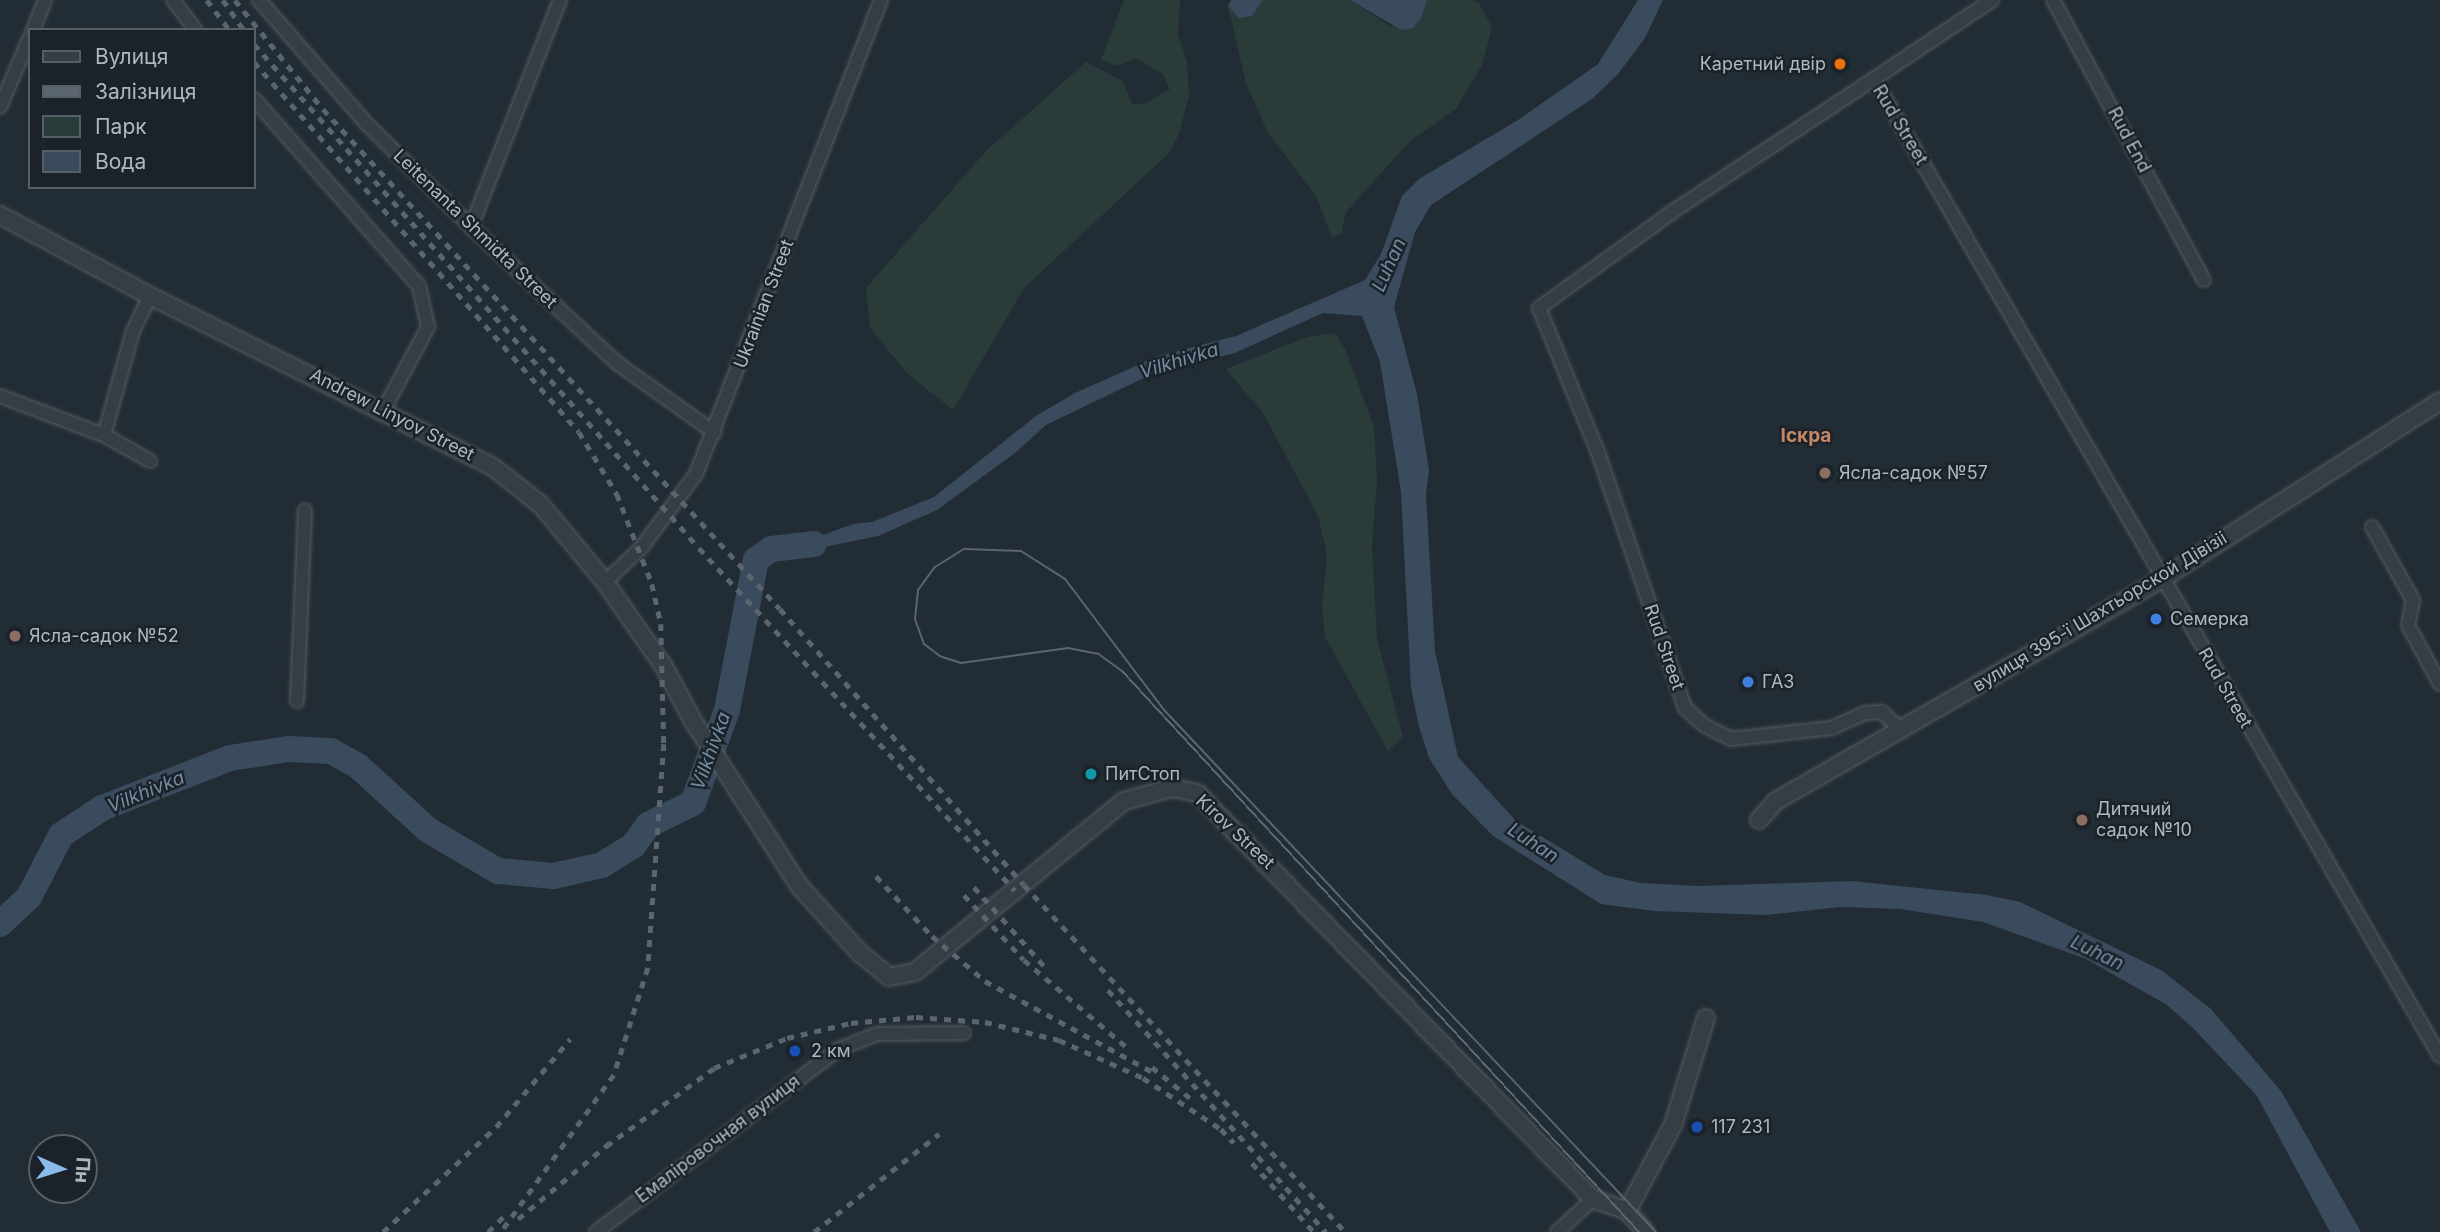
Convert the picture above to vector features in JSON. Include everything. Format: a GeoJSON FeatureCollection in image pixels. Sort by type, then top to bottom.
{"type":"FeatureCollection","features":[{"type":"Feature","properties":{"kind":"street"},"geometry":{"type":"LineString","coordinates":[[34,28],[46,0]]}},
{"type":"Feature","properties":{"kind":"street"},"geometry":{"type":"LineString","coordinates":[[173,0],[194,28]]}},
{"type":"Feature","properties":{"kind":"street","name":"Leitenanta Shmidta Street"},"geometry":{"type":"LineString","coordinates":[[259,0],[366,123],[471,227],[617,363],[715,433]]}},
{"type":"Feature","properties":{"kind":"street"},"geometry":{"type":"LineString","coordinates":[[471,227],[560,0]]}},
{"type":"Feature","properties":{"kind":"street","name":"Ukrainian Street"},"geometry":{"type":"LineString","coordinates":[[605,582],[641,548],[696,474],[715,433],[881,0]]}},
{"type":"Feature","properties":{"kind":"street"},"geometry":{"type":"LineString","coordinates":[[1874,79],[1992,0]]}},
{"type":"Feature","properties":{"kind":"street","name":"Rud End"},"geometry":{"type":"LineString","coordinates":[[2053,0],[2204,280]]}},
{"type":"Feature","properties":{"kind":"street"},"geometry":{"type":"LineString","coordinates":[[0,107],[28,42]]}},
{"type":"Feature","properties":{"kind":"street","name":"Rud Street"},"geometry":{"type":"LineString","coordinates":[[1900,729],[1882,712],[1865,713],[1832,728],[1731,739],[1704,726],[1685,708],[1599,455],[1539,308],[1672,212],[1874,79],[2440,1056]]}},
{"type":"Feature","properties":{"kind":"street"},"geometry":{"type":"LineString","coordinates":[[256,101],[419,286],[428,327],[384,409]]}},
{"type":"Feature","properties":{"kind":"street","name":"Andrew Linyov Street"},"geometry":{"type":"LineString","coordinates":[[0,215],[150,296],[384,409],[492,467],[532,497],[605,582],[663,664],[693,721],[741,796]]}},
{"type":"Feature","properties":{"kind":"street"},"geometry":{"type":"LineString","coordinates":[[104,435],[133,331],[150,296]]}},
{"type":"Feature","properties":{"kind":"street"},"geometry":{"type":"LineString","coordinates":[[0,396],[104,435],[150,461]]}},
{"type":"Feature","properties":{"kind":"street","name":"вулиця 395-ї Шахтьорской Дівізіі"},"geometry":{"type":"LineString","coordinates":[[1759,820],[1776,800],[2162,579],[2440,401]]}},
{"type":"Feature","properties":{"kind":"street"},"geometry":{"type":"LineString","coordinates":[[297,701],[305,510]]}},
{"type":"Feature","properties":{"kind":"street"},"geometry":{"type":"LineString","coordinates":[[2372,527],[2413,600],[2408,625],[2440,684]]}},
{"type":"Feature","properties":{"kind":"street","name":"Kirov Street"},"geometry":{"type":"LineString","coordinates":[[741,796],[800,887],[861,954],[890,977],[915,972],[1124,801],[1172,788],[1197,793],[1593,1199],[1627,1211],[1647,1232]]}},
{"type":"Feature","properties":{"kind":"street"},"geometry":{"type":"LineString","coordinates":[[1627,1211],[1673,1125],[1706,1018]]}},
{"type":"Feature","properties":{"kind":"street","name":"Емаліровочная вулиця"},"geometry":{"type":"LineString","coordinates":[[596,1232],[838,1049],[877,1034],[964,1033]]}},
{"type":"Feature","properties":{"kind":"street"},"geometry":{"type":"LineString","coordinates":[[1557,1232],[1593,1199]]}},
{"type":"Feature","properties":{"kind":"green space"},"geometry":{"type":"Polygon","coordinates":[[[1124,0],[1180,0],[1178,34],[1187,62],[1189,96],[1179,134],[1169,153],[1024,288],[953,410],[908,374],[870,328],[866,288],[987,150],[1086,62],[1123,81],[1132,104],[1144,104],[1170,89],[1163,74],[1136,58],[1117,66],[1101,60],[1124,0]]]}},
{"type":"Feature","properties":{"kind":"green space"},"geometry":{"type":"Polygon","coordinates":[[[1263,0],[1350,0],[1390,26],[1413,28],[1427,0],[1471,0],[1478,2],[1492,27],[1482,65],[1456,109],[1410,141],[1346,212],[1341,234],[1332,238],[1316,196],[1268,133],[1246,83],[1228,6],[1240,18],[1263,0]]]}},
{"type":"Feature","properties":{"kind":"green space"},"geometry":{"type":"Polygon","coordinates":[[[1335,333],[1346,351],[1374,427],[1377,480],[1372,546],[1377,639],[1403,737],[1388,751],[1325,637],[1322,606],[1327,554],[1318,516],[1263,413],[1226,369],[1307,337],[1335,333]]]}},
{"type":"Feature","properties":{"kind":"water"},"geometry":{"type":"Polygon","coordinates":[[[1231,0],[1263,0],[1252,16],[1239,18],[1228,6],[1231,0]]]}},
{"type":"Feature","properties":{"kind":"water"},"geometry":{"type":"Polygon","coordinates":[[[1350,0],[1427,0],[1421,18],[1413,28],[1401,30],[1350,0]]]}},
{"type":"Feature","properties":{"kind":"water","name":"Luhan"},"geometry":{"type":"Polygon","coordinates":[[[1638,0],[1663,0],[1645,38],[1618,74],[1592,99],[1431,205],[1415,232],[1394,307],[1417,394],[1429,470],[1426,495],[1435,651],[1458,757],[1516,821],[1605,875],[1641,883],[1698,886],[1851,881],[1987,895],[2020,902],[2161,970],[2211,1009],[2281,1091],[2361,1232],[2330,1232],[2257,1096],[2193,1028],[2167,1005],[2086,959],[1983,922],[1900,909],[1840,907],[1766,915],[1654,911],[1601,904],[1493,836],[1452,794],[1429,758],[1419,727],[1411,688],[1401,492],[1380,362],[1362,316],[1323,313],[1235,353],[1154,373],[1046,425],[1015,453],[937,510],[878,536],[780,556],[781,543],[804,542],[853,524],[872,522],[934,497],[1036,416],[1075,393],[1158,356],[1236,336],[1365,280],[1381,254],[1402,196],[1419,179],[1518,120],[1598,64],[1638,0]]]}},
{"type":"Feature","properties":{"kind":"waterway","name":"Vilkhivka"},"geometry":{"type":"LineString","coordinates":[[0,924],[29,897],[61,835],[102,808],[230,758],[288,749],[331,751],[358,766],[428,830],[498,871],[554,876],[602,865],[633,846],[648,825],[693,803],[727,710],[756,560],[771,549],[814,544]]}},
{"type":"Feature","properties":{"kind":"tram line"},"geometry":{"type":"LineString","coordinates":[[1639,1232],[1122,671],[1099,654],[1068,648],[961,663],[940,656],[924,644],[915,619],[918,590],[935,567],[964,549],[1021,551],[1065,579],[1165,711],[1656,1232]]}},
{"type":"Feature","properties":{"kind":"railway"},"geometry":{"type":"LineString","coordinates":[[207,0],[228,28]]}},
{"type":"Feature","properties":{"kind":"railway"},"geometry":{"type":"LineString","coordinates":[[223,0],[243,28]]}},
{"type":"Feature","properties":{"kind":"railway"},"geometry":{"type":"LineString","coordinates":[[235,0],[323,109],[780,609],[1024,885],[1345,1232]]}},
{"type":"Feature","properties":{"kind":"railway"},"geometry":{"type":"LineString","coordinates":[[256,46],[699,548],[1015,890]]}},
{"type":"Feature","properties":{"kind":"railway"},"geometry":{"type":"LineString","coordinates":[[256,64],[579,432],[617,494],[652,584],[661,624],[664,744],[648,968],[614,1075],[501,1232]]}},
{"type":"Feature","properties":{"kind":"railway"},"geometry":{"type":"LineString","coordinates":[[876,876],[932,936],[985,981],[1156,1074]]}},
{"type":"Feature","properties":{"kind":"railway"},"geometry":{"type":"LineString","coordinates":[[974,887],[1046,968]]}},
{"type":"Feature","properties":{"kind":"railway"},"geometry":{"type":"LineString","coordinates":[[964,895],[1024,960],[1130,1050]]}},
{"type":"Feature","properties":{"kind":"railway"},"geometry":{"type":"LineString","coordinates":[[1108,990],[1326,1232]]}},
{"type":"Feature","properties":{"kind":"railway"},"geometry":{"type":"LineString","coordinates":[[606,1146],[714,1068],[787,1038],[851,1023],[916,1017],[985,1022],[1059,1040],[1143,1078],[1221,1129],[1234,1143]]}},
{"type":"Feature","properties":{"kind":"railway"},"geometry":{"type":"LineString","coordinates":[[383,1232],[496,1127],[570,1039]]}},
{"type":"Feature","properties":{"kind":"railway"},"geometry":{"type":"LineString","coordinates":[[1152,1067],[1190,1098]]}},
{"type":"Feature","properties":{"kind":"railway"},"geometry":{"type":"LineString","coordinates":[[814,1232],[939,1134]]}},
{"type":"Feature","properties":{"kind":"railway"},"geometry":{"type":"LineString","coordinates":[[518,1219],[612,1141]]}},
{"type":"Feature","properties":{"kind":"railway"},"geometry":{"type":"LineString","coordinates":[[1252,1163],[1313,1231]]}},
{"type":"Feature","properties":{"kind":"railway"},"geometry":{"type":"LineString","coordinates":[[488,1232],[506,1214]]}},
{"type":"Feature","properties":{"kind":"place","name":"Каретний двір"},"geometry":{"type":"Point","coordinates":[1840,64]}},
{"type":"Feature","properties":{"kind":"place","name":"Ясла-садок №57"},"geometry":{"type":"Point","coordinates":[1825,473]}},
{"type":"Feature","properties":{"kind":"place","name":"Семерка"},"geometry":{"type":"Point","coordinates":[2156,619]}},
{"type":"Feature","properties":{"kind":"place","name":"Ясла-садок №52"},"geometry":{"type":"Point","coordinates":[15,636]}},
{"type":"Feature","properties":{"kind":"place","name":"ГАЗ"},"geometry":{"type":"Point","coordinates":[1748,682]}},
{"type":"Feature","properties":{"kind":"place","name":"ПитСтоп"},"geometry":{"type":"Point","coordinates":[1091,774]}},
{"type":"Feature","properties":{"kind":"place","name":"Дитячий садок №10"},"geometry":{"type":"Point","coordinates":[2082,820]}},
{"type":"Feature","properties":{"kind":"place","name":"2 км"},"geometry":{"type":"Point","coordinates":[795,1051]}},
{"type":"Feature","properties":{"kind":"place","name":"117 231"},"geometry":{"type":"Point","coordinates":[1697,1127]}},
{"type":"Feature","properties":{"kind":"district","name":"Іскра"},"geometry":{"type":"Point","coordinates":[1806,436]}}]}
